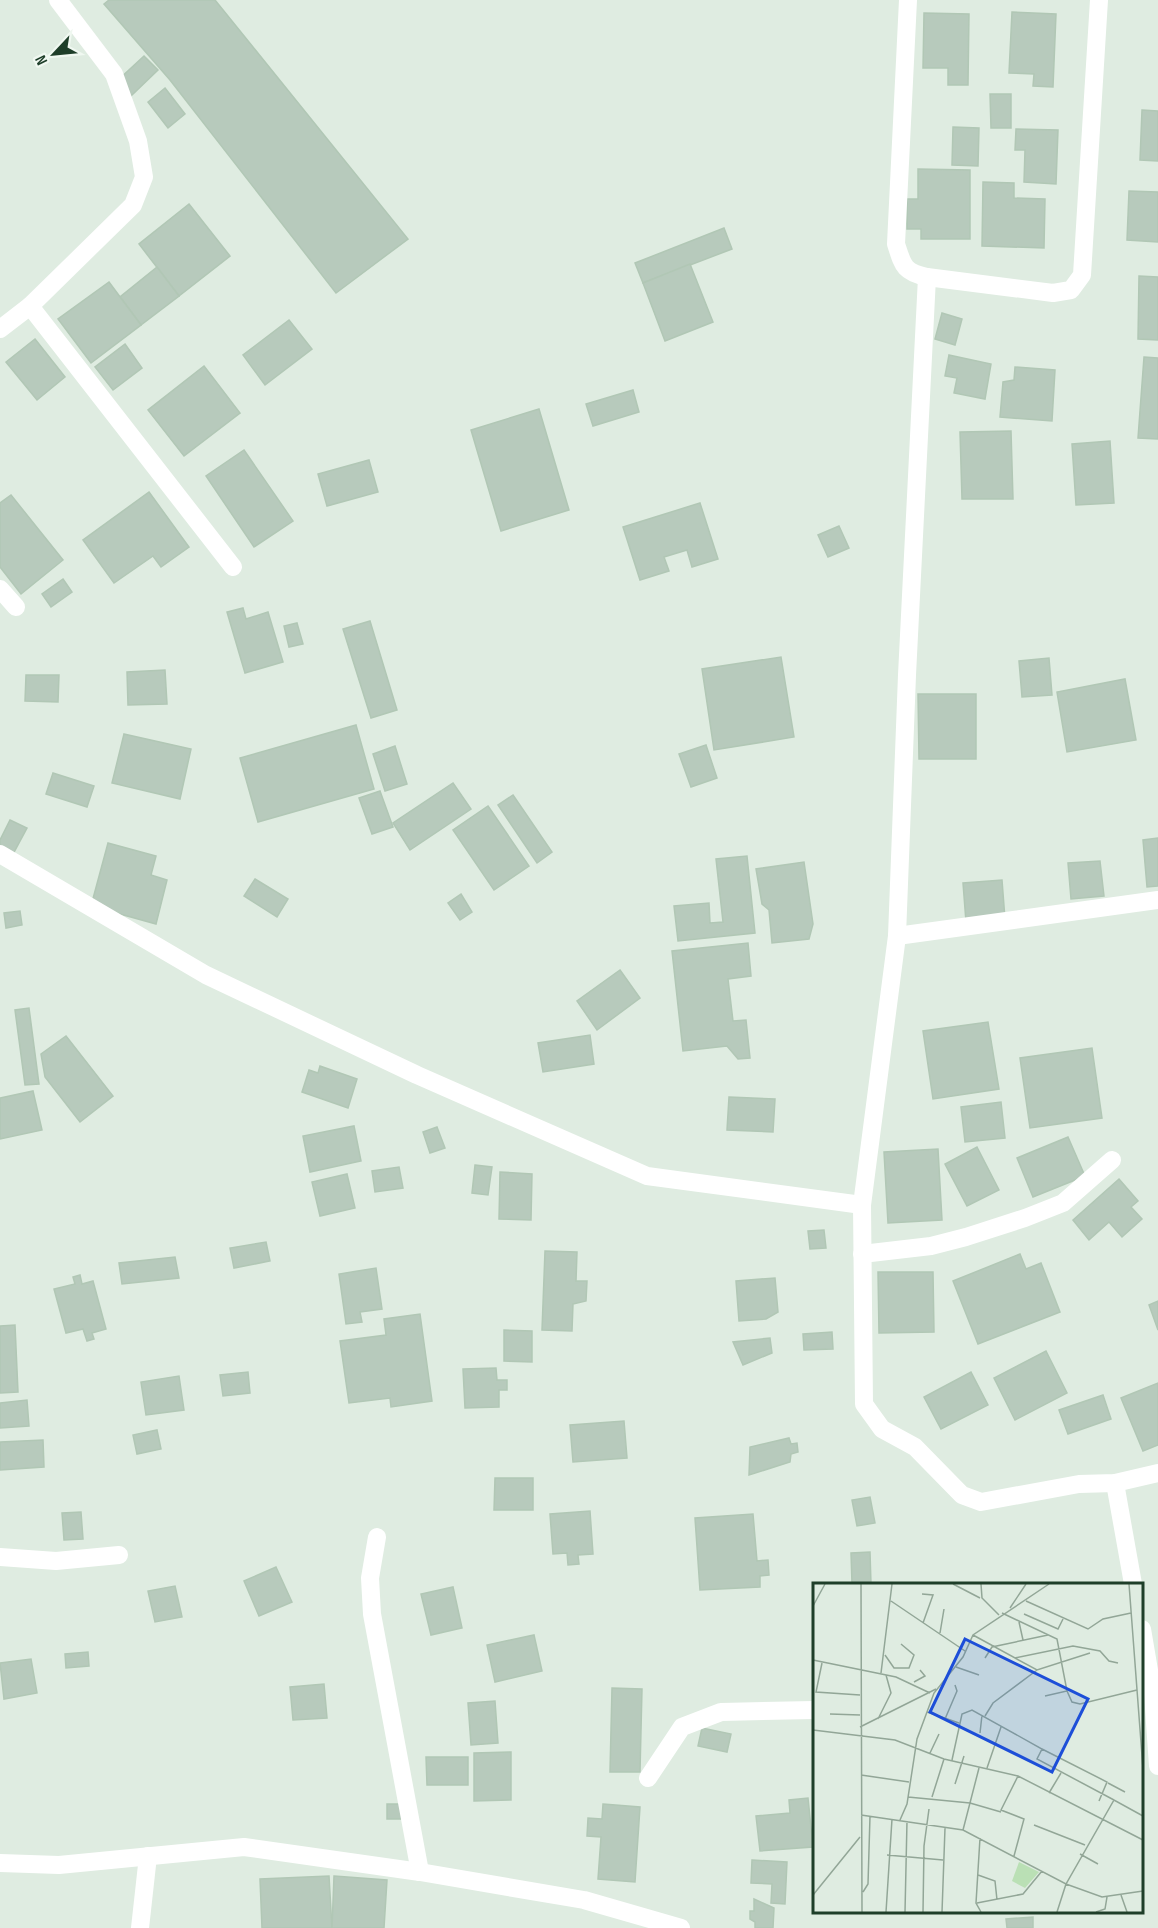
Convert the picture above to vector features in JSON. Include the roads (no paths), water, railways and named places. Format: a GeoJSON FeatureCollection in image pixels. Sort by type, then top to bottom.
{"type":"FeatureCollection","features":[{"type":"Feature","properties":{"kind":"street"},"geometry":{"type":"LineString","coordinates":[[0,329],[30,306],[133,205],[144,177],[138,141],[114,74],[58,0]]}},
{"type":"Feature","properties":{"kind":"street"},"geometry":{"type":"LineString","coordinates":[[908,0],[896,244],[901,262],[912,274],[1053,293],[1071,290],[1082,275],[1099,0]]}},
{"type":"Feature","properties":{"kind":"street"},"geometry":{"type":"LineString","coordinates":[[927,277],[897,936],[862,1205],[864,1404],[882,1429],[915,1447],[962,1495],[981,1502],[1079,1484],[1115,1483],[1158,1473]]}},
{"type":"Feature","properties":{"kind":"street"},"geometry":{"type":"LineString","coordinates":[[30,306],[233,567]]}},
{"type":"Feature","properties":{"kind":"street"},"geometry":{"type":"LineString","coordinates":[[0,589],[16,607]]}},
{"type":"Feature","properties":{"kind":"street"},"geometry":{"type":"LineString","coordinates":[[0,854],[206,975],[417,1076],[647,1176],[862,1205]]}},
{"type":"Feature","properties":{"kind":"street"},"geometry":{"type":"LineString","coordinates":[[897,936],[1158,900]]}},
{"type":"Feature","properties":{"kind":"street"},"geometry":{"type":"LineString","coordinates":[[862,1254],[931,1246],[1025,1218],[1063,1203],[1113,1160]]}},
{"type":"Feature","properties":{"kind":"street"},"geometry":{"type":"LineString","coordinates":[[1115,1483],[1133,1583]]}},
{"type":"Feature","properties":{"kind":"street"},"geometry":{"type":"LineString","coordinates":[[377,1537],[370,1578],[372,1614],[420,1872]]}},
{"type":"Feature","properties":{"kind":"street"},"geometry":{"type":"LineString","coordinates":[[0,1557],[56,1561],[119,1555]]}},
{"type":"Feature","properties":{"kind":"street"},"geometry":{"type":"LineString","coordinates":[[1143,1642],[1147,1694],[1158,1766]]}},
{"type":"Feature","properties":{"kind":"street"},"geometry":{"type":"LineString","coordinates":[[648,1778],[682,1727],[721,1712],[813,1710]]}},
{"type":"Feature","properties":{"kind":"street"},"geometry":{"type":"LineString","coordinates":[[0,1863],[58,1865],[244,1847],[420,1872],[585,1900],[681,1928]]}},
{"type":"Feature","properties":{"kind":"street"},"geometry":{"type":"LineString","coordinates":[[140,1928],[148,1856]]}}]}
